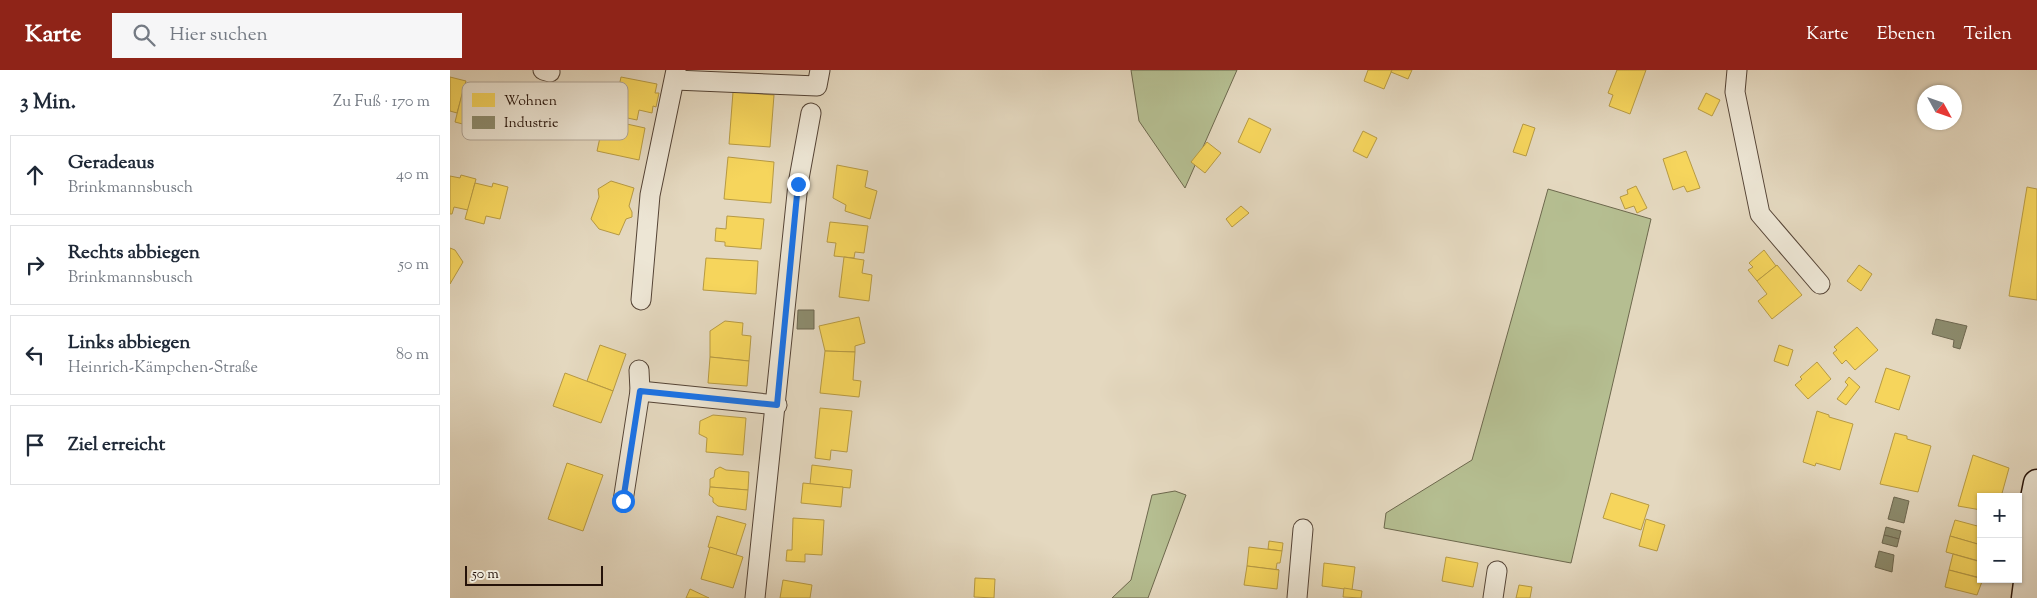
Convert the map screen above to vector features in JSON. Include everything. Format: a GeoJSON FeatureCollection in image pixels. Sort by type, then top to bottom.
{"type":"FeatureCollection","features":[{"type":"Feature","properties":{"kind":"main road"},"geometry":{"type":"LineString","coordinates":[[2025,598],[2032,544],[2032,508],[2037,483]]}},
{"type":"Feature","properties":{"kind":"street"},"geometry":{"type":"LineString","coordinates":[[641,300],[650,195],[676,75],[817,86],[820,70]]}},
{"type":"Feature","properties":{"kind":"street"},"geometry":{"type":"LineString","coordinates":[[1737,70],[1735,92],[1760,214],[1820,284]]}},
{"type":"Feature","properties":{"kind":"street"},"geometry":{"type":"LineString","coordinates":[[755,598],[777,405],[798,184],[810,113]]}},
{"type":"Feature","properties":{"kind":"street"},"geometry":{"type":"LineString","coordinates":[[623,501],[640,391],[639,370]]}},
{"type":"Feature","properties":{"kind":"street"},"geometry":{"type":"LineString","coordinates":[[640,391],[777,405]]}},
{"type":"Feature","properties":{"kind":"street"},"geometry":{"type":"LineString","coordinates":[[1297,598],[1303,529]]}},
{"type":"Feature","properties":{"kind":"street"},"geometry":{"type":"LineString","coordinates":[[1493,598],[1497,571]]}},
{"type":"Feature","properties":{"kind":"green space"},"geometry":{"type":"Polygon","coordinates":[[[1131,70],[1237,70],[1185,188],[1139,121],[1131,70]]]}},
{"type":"Feature","properties":{"kind":"green space"},"geometry":{"type":"Polygon","coordinates":[[[1548,189],[1651,219],[1571,563],[1384,528],[1386,513],[1472,460],[1548,189]]]}},
{"type":"Feature","properties":{"kind":"green space"},"geometry":{"type":"Polygon","coordinates":[[[1175,491],[1186,495],[1148,598],[1112,598],[1131,580],[1152,495],[1175,491]]]}},
{"type":"Feature","properties":{"kind":"building: Wohnen"},"geometry":{"type":"Polygon","coordinates":[[[1368,70],[1392,70],[1384,89],[1364,81],[1368,70]]]}},
{"type":"Feature","properties":{"kind":"building: Wohnen"},"geometry":{"type":"Polygon","coordinates":[[[1392,70],[1412,70],[1408,79],[1391,72],[1392,70]]]}},
{"type":"Feature","properties":{"kind":"building: Wohnen"},"geometry":{"type":"Polygon","coordinates":[[[1617,70],[1646,70],[1630,114],[1609,106],[1613,95],[1608,93],[1617,70]]]}},
{"type":"Feature","properties":{"kind":"building: Wohnen"},"geometry":{"type":"Polygon","coordinates":[[[450,77],[466,81],[462,82],[462,95],[457,113],[450,111],[450,77]]]}},
{"type":"Feature","properties":{"kind":"building: Wohnen"},"geometry":{"type":"Polygon","coordinates":[[[621,77],[657,84],[655,93],[659,93],[656,107],[653,106],[652,113],[639,110],[637,120],[628,118],[628,82],[620,82],[621,77]]]}},
{"type":"Feature","properties":{"kind":"building: Wohnen"},"geometry":{"type":"Polygon","coordinates":[[[733,92],[774,95],[770,147],[729,144],[733,92]]]}},
{"type":"Feature","properties":{"kind":"building: Wohnen"},"geometry":{"type":"Polygon","coordinates":[[[1706,93],[1720,100],[1712,116],[1698,109],[1706,93]]]}},
{"type":"Feature","properties":{"kind":"building: Wohnen"},"geometry":{"type":"Polygon","coordinates":[[[462,94],[462,124],[455,122],[462,94]]]}},
{"type":"Feature","properties":{"kind":"building: Wohnen"},"geometry":{"type":"Polygon","coordinates":[[[1249,118],[1271,129],[1260,153],[1238,142],[1249,118]]]}},
{"type":"Feature","properties":{"kind":"building: Wohnen"},"geometry":{"type":"Polygon","coordinates":[[[628,124],[645,128],[639,160],[597,151],[599,140],[628,140],[628,124]]]}},
{"type":"Feature","properties":{"kind":"building: Wohnen"},"geometry":{"type":"Polygon","coordinates":[[[1523,124],[1535,128],[1526,156],[1513,152],[1523,124]]]}},
{"type":"Feature","properties":{"kind":"building: Wohnen"},"geometry":{"type":"Polygon","coordinates":[[[1363,131],[1377,138],[1367,158],[1353,151],[1363,131]]]}},
{"type":"Feature","properties":{"kind":"building: Wohnen"},"geometry":{"type":"Polygon","coordinates":[[[1207,142],[1221,153],[1205,173],[1191,162],[1207,142]]]}},
{"type":"Feature","properties":{"kind":"building: Wohnen"},"geometry":{"type":"Polygon","coordinates":[[[1686,151],[1700,188],[1687,192],[1684,186],[1673,190],[1663,159],[1686,151]]]}},
{"type":"Feature","properties":{"kind":"building: Wohnen"},"geometry":{"type":"Polygon","coordinates":[[[728,157],[774,162],[771,203],[724,199],[728,157]]]}},
{"type":"Feature","properties":{"kind":"building: Wohnen"},"geometry":{"type":"Polygon","coordinates":[[[837,165],[868,171],[865,187],[877,191],[870,219],[845,211],[846,205],[833,198],[837,165]]]}},
{"type":"Feature","properties":{"kind":"building: Wohnen"},"geometry":{"type":"Polygon","coordinates":[[[461,175],[476,179],[468,210],[454,207],[452,214],[450,214],[450,176],[460,178],[461,175]]]}},
{"type":"Feature","properties":{"kind":"building: Wohnen"},"geometry":{"type":"Polygon","coordinates":[[[611,181],[634,188],[629,206],[632,217],[626,219],[619,235],[599,229],[591,219],[599,197],[598,189],[611,181]]]}},
{"type":"Feature","properties":{"kind":"building: Wohnen"},"geometry":{"type":"Polygon","coordinates":[[[475,183],[492,187],[493,183],[508,187],[500,219],[486,216],[484,224],[465,219],[475,183]]]}},
{"type":"Feature","properties":{"kind":"building: Wohnen"},"geometry":{"type":"Polygon","coordinates":[[[1636,186],[1647,208],[1637,213],[1634,206],[1625,209],[1620,197],[1628,194],[1627,190],[1636,186]]]}},
{"type":"Feature","properties":{"kind":"building: Wohnen"},"geometry":{"type":"Polygon","coordinates":[[[2027,187],[2037,189],[2037,300],[2009,296],[2027,187]]]}},
{"type":"Feature","properties":{"kind":"building: Wohnen"},"geometry":{"type":"Polygon","coordinates":[[[1241,206],[1249,213],[1232,227],[1226,219],[1241,206]]]}},
{"type":"Feature","properties":{"kind":"building: Wohnen"},"geometry":{"type":"Polygon","coordinates":[[[727,216],[764,219],[761,249],[725,246],[725,242],[715,241],[716,228],[726,229],[727,216]]]}},
{"type":"Feature","properties":{"kind":"building: Wohnen"},"geometry":{"type":"Polygon","coordinates":[[[830,222],[868,226],[864,253],[855,252],[854,258],[834,256],[836,243],[827,242],[830,222]]]}},
{"type":"Feature","properties":{"kind":"building: Wohnen"},"geometry":{"type":"Polygon","coordinates":[[[450,248],[455,250],[463,262],[450,284],[450,248]]]}},
{"type":"Feature","properties":{"kind":"building: Wohnen"},"geometry":{"type":"Polygon","coordinates":[[[1764,250],[1776,266],[1757,281],[1748,270],[1753,267],[1749,263],[1764,250]]]}},
{"type":"Feature","properties":{"kind":"building: Wohnen"},"geometry":{"type":"Polygon","coordinates":[[[844,257],[864,260],[862,273],[872,275],[869,301],[839,297],[844,257]]]}},
{"type":"Feature","properties":{"kind":"building: Wohnen"},"geometry":{"type":"Polygon","coordinates":[[[706,258],[758,261],[756,294],[703,290],[706,258]]]}},
{"type":"Feature","properties":{"kind":"building: Wohnen"},"geometry":{"type":"Polygon","coordinates":[[[1777,265],[1802,295],[1772,319],[1758,301],[1767,294],[1757,281],[1777,265]]]}},
{"type":"Feature","properties":{"kind":"building: Wohnen"},"geometry":{"type":"Polygon","coordinates":[[[1859,265],[1872,274],[1861,291],[1847,281],[1859,265]]]}},
{"type":"Feature","properties":{"kind":"building: Wohnen"},"geometry":{"type":"Polygon","coordinates":[[[859,317],[865,343],[855,346],[855,352],[825,351],[819,326],[859,317]]]}},
{"type":"Feature","properties":{"kind":"building: Wohnen"},"geometry":{"type":"Polygon","coordinates":[[[725,321],[743,323],[742,335],[751,336],[749,361],[710,357],[710,331],[725,321]]]}},
{"type":"Feature","properties":{"kind":"building: Wohnen"},"geometry":{"type":"Polygon","coordinates":[[[1857,327],[1878,350],[1855,370],[1846,360],[1842,364],[1833,353],[1837,350],[1834,347],[1857,327]]]}},
{"type":"Feature","properties":{"kind":"building: Wohnen"},"geometry":{"type":"Polygon","coordinates":[[[600,345],[626,354],[613,391],[587,381],[600,345]]]}},
{"type":"Feature","properties":{"kind":"building: Wohnen"},"geometry":{"type":"Polygon","coordinates":[[[1779,345],[1793,350],[1788,366],[1774,361],[1779,345]]]}},
{"type":"Feature","properties":{"kind":"building: Wohnen"},"geometry":{"type":"Polygon","coordinates":[[[825,351],[855,352],[853,380],[861,381],[859,397],[820,393],[825,351]]]}},
{"type":"Feature","properties":{"kind":"building: Wohnen"},"geometry":{"type":"Polygon","coordinates":[[[710,357],[749,361],[747,386],[708,383],[710,357]]]}},
{"type":"Feature","properties":{"kind":"building: Wohnen"},"geometry":{"type":"Polygon","coordinates":[[[1817,362],[1831,379],[1808,399],[1795,385],[1802,379],[1800,377],[1817,362]]]}},
{"type":"Feature","properties":{"kind":"building: Wohnen"},"geometry":{"type":"Polygon","coordinates":[[[1886,368],[1910,376],[1899,410],[1875,402],[1886,368]]]}},
{"type":"Feature","properties":{"kind":"building: Wohnen"},"geometry":{"type":"Polygon","coordinates":[[[565,373],[613,391],[601,423],[553,406],[565,373]]]}},
{"type":"Feature","properties":{"kind":"building: Wohnen"},"geometry":{"type":"Polygon","coordinates":[[[1849,377],[1860,387],[1846,405],[1837,399],[1848,385],[1845,382],[1849,377]]]}},
{"type":"Feature","properties":{"kind":"building: Wohnen"},"geometry":{"type":"Polygon","coordinates":[[[820,408],[852,411],[847,452],[831,450],[830,460],[815,458],[820,408]]]}},
{"type":"Feature","properties":{"kind":"building: Wohnen"},"geometry":{"type":"Polygon","coordinates":[[[1817,411],[1829,415],[1829,417],[1853,424],[1840,470],[1816,463],[1815,466],[1803,462],[1817,411]]]}},
{"type":"Feature","properties":{"kind":"building: Wohnen"},"geometry":{"type":"Polygon","coordinates":[[[713,415],[746,418],[743,455],[706,452],[707,438],[699,434],[700,421],[713,415]]]}},
{"type":"Feature","properties":{"kind":"building: Wohnen"},"geometry":{"type":"Polygon","coordinates":[[[1895,433],[1907,436],[1907,439],[1931,446],[1918,492],[1880,484],[1895,433]]]}},
{"type":"Feature","properties":{"kind":"building: Wohnen"},"geometry":{"type":"Polygon","coordinates":[[[1973,455],[2009,468],[2002,493],[1977,493],[1977,509],[1958,506],[1973,455]]]}},
{"type":"Feature","properties":{"kind":"building: Wohnen"},"geometry":{"type":"Polygon","coordinates":[[[567,463],[603,475],[583,531],[548,519],[567,463]]]}},
{"type":"Feature","properties":{"kind":"building: Wohnen"},"geometry":{"type":"Polygon","coordinates":[[[812,465],[852,470],[850,488],[810,484],[812,465]]]}},
{"type":"Feature","properties":{"kind":"building: Wohnen"},"geometry":{"type":"Polygon","coordinates":[[[720,467],[726,470],[749,472],[748,490],[710,487],[710,479],[714,477],[715,470],[720,467]]]}},
{"type":"Feature","properties":{"kind":"building: Wohnen"},"geometry":{"type":"Polygon","coordinates":[[[803,483],[843,487],[841,507],[801,503],[803,483]]]}},
{"type":"Feature","properties":{"kind":"building: Wohnen"},"geometry":{"type":"Polygon","coordinates":[[[710,487],[748,490],[746,510],[718,506],[709,495],[710,487]]]}},
{"type":"Feature","properties":{"kind":"building: Wohnen"},"geometry":{"type":"Polygon","coordinates":[[[1611,493],[1649,505],[1641,530],[1603,518],[1611,493]]]}},
{"type":"Feature","properties":{"kind":"building: Wohnen"},"geometry":{"type":"Polygon","coordinates":[[[717,516],[746,524],[736,555],[708,547],[717,516]]]}},
{"type":"Feature","properties":{"kind":"building: Wohnen"},"geometry":{"type":"Polygon","coordinates":[[[793,518],[824,520],[822,555],[805,554],[805,562],[786,561],[787,550],[792,550],[793,518]]]}},
{"type":"Feature","properties":{"kind":"building: Wohnen"},"geometry":{"type":"Polygon","coordinates":[[[1646,519],[1665,525],[1657,551],[1639,546],[1646,519]]]}},
{"type":"Feature","properties":{"kind":"building: Wohnen"},"geometry":{"type":"Polygon","coordinates":[[[1955,520],[1977,526],[1977,544],[1950,536],[1955,520]]]}},
{"type":"Feature","properties":{"kind":"building: Wohnen"},"geometry":{"type":"Polygon","coordinates":[[[1950,536],[1977,544],[1977,560],[1946,552],[1950,536]]]}},
{"type":"Feature","properties":{"kind":"building: Wohnen"},"geometry":{"type":"Polygon","coordinates":[[[1269,541],[1283,543],[1282,551],[1268,549],[1269,541]]]}},
{"type":"Feature","properties":{"kind":"building: Wohnen"},"geometry":{"type":"Polygon","coordinates":[[[710,547],[743,557],[733,588],[701,579],[710,547]]]}},
{"type":"Feature","properties":{"kind":"building: Wohnen"},"geometry":{"type":"Polygon","coordinates":[[[1249,547],[1282,551],[1280,563],[1277,563],[1276,569],[1279,570],[1247,566],[1249,547]]]}},
{"type":"Feature","properties":{"kind":"building: Wohnen"},"geometry":{"type":"Polygon","coordinates":[[[1953,554],[1977,561],[1977,577],[1949,570],[1953,554]]]}},
{"type":"Feature","properties":{"kind":"building: Wohnen"},"geometry":{"type":"Polygon","coordinates":[[[1446,557],[1478,563],[1473,587],[1442,581],[1446,557]]]}},
{"type":"Feature","properties":{"kind":"building: Wohnen"},"geometry":{"type":"Polygon","coordinates":[[[1324,563],[1355,567],[1352,590],[1322,586],[1324,563]]]}},
{"type":"Feature","properties":{"kind":"building: Wohnen"},"geometry":{"type":"Polygon","coordinates":[[[1247,566],[1279,570],[1277,589],[1244,585],[1247,566]]]}},
{"type":"Feature","properties":{"kind":"building: Wohnen"},"geometry":{"type":"Polygon","coordinates":[[[1949,570],[1977,577],[1977,583],[1982,583],[1977,595],[1945,587],[1949,570]]]}},
{"type":"Feature","properties":{"kind":"building: Wohnen"},"geometry":{"type":"Polygon","coordinates":[[[975,578],[995,579],[994,598],[974,597],[975,578]]]}},
{"type":"Feature","properties":{"kind":"building: Wohnen"},"geometry":{"type":"Polygon","coordinates":[[[783,580],[812,585],[810,598],[780,598],[783,580]]]}},
{"type":"Feature","properties":{"kind":"building: Wohnen"},"geometry":{"type":"Polygon","coordinates":[[[1519,585],[1532,587],[1530,598],[1516,598],[1519,585]]]}},
{"type":"Feature","properties":{"kind":"building: Wohnen"},"geometry":{"type":"Polygon","coordinates":[[[1344,588],[1362,591],[1361,598],[1343,597],[1344,588]]]}},
{"type":"Feature","properties":{"kind":"building: Wohnen"},"geometry":{"type":"Polygon","coordinates":[[[690,589],[709,598],[686,598],[690,589]]]}},
{"type":"Feature","properties":{"kind":"building: Industrie"},"geometry":{"type":"Polygon","coordinates":[[[798,310],[814,310],[814,329],[797,329],[798,310]]]}},
{"type":"Feature","properties":{"kind":"building: Industrie"},"geometry":{"type":"Polygon","coordinates":[[[1936,319],[1967,326],[1960,349],[1953,347],[1954,340],[1932,334],[1936,319]]]}},
{"type":"Feature","properties":{"kind":"building: Industrie"},"geometry":{"type":"Polygon","coordinates":[[[1894,497],[1909,501],[1904,523],[1888,519],[1894,497]]]}},
{"type":"Feature","properties":{"kind":"building: Industrie"},"geometry":{"type":"Polygon","coordinates":[[[1886,527],[1901,531],[1899,539],[1884,535],[1886,527]]]}},
{"type":"Feature","properties":{"kind":"building: Industrie"},"geometry":{"type":"Polygon","coordinates":[[[1884,535],[1899,539],[1897,547],[1882,543],[1884,535]]]}},
{"type":"Feature","properties":{"kind":"building: Industrie"},"geometry":{"type":"Polygon","coordinates":[[[1879,551],[1894,555],[1892,572],[1875,567],[1879,551]]]}},
{"type":"Feature","properties":{"kind":"route"},"geometry":{"type":"LineString","coordinates":[[623,501],[640,391],[777,405],[798,184]]}}]}
